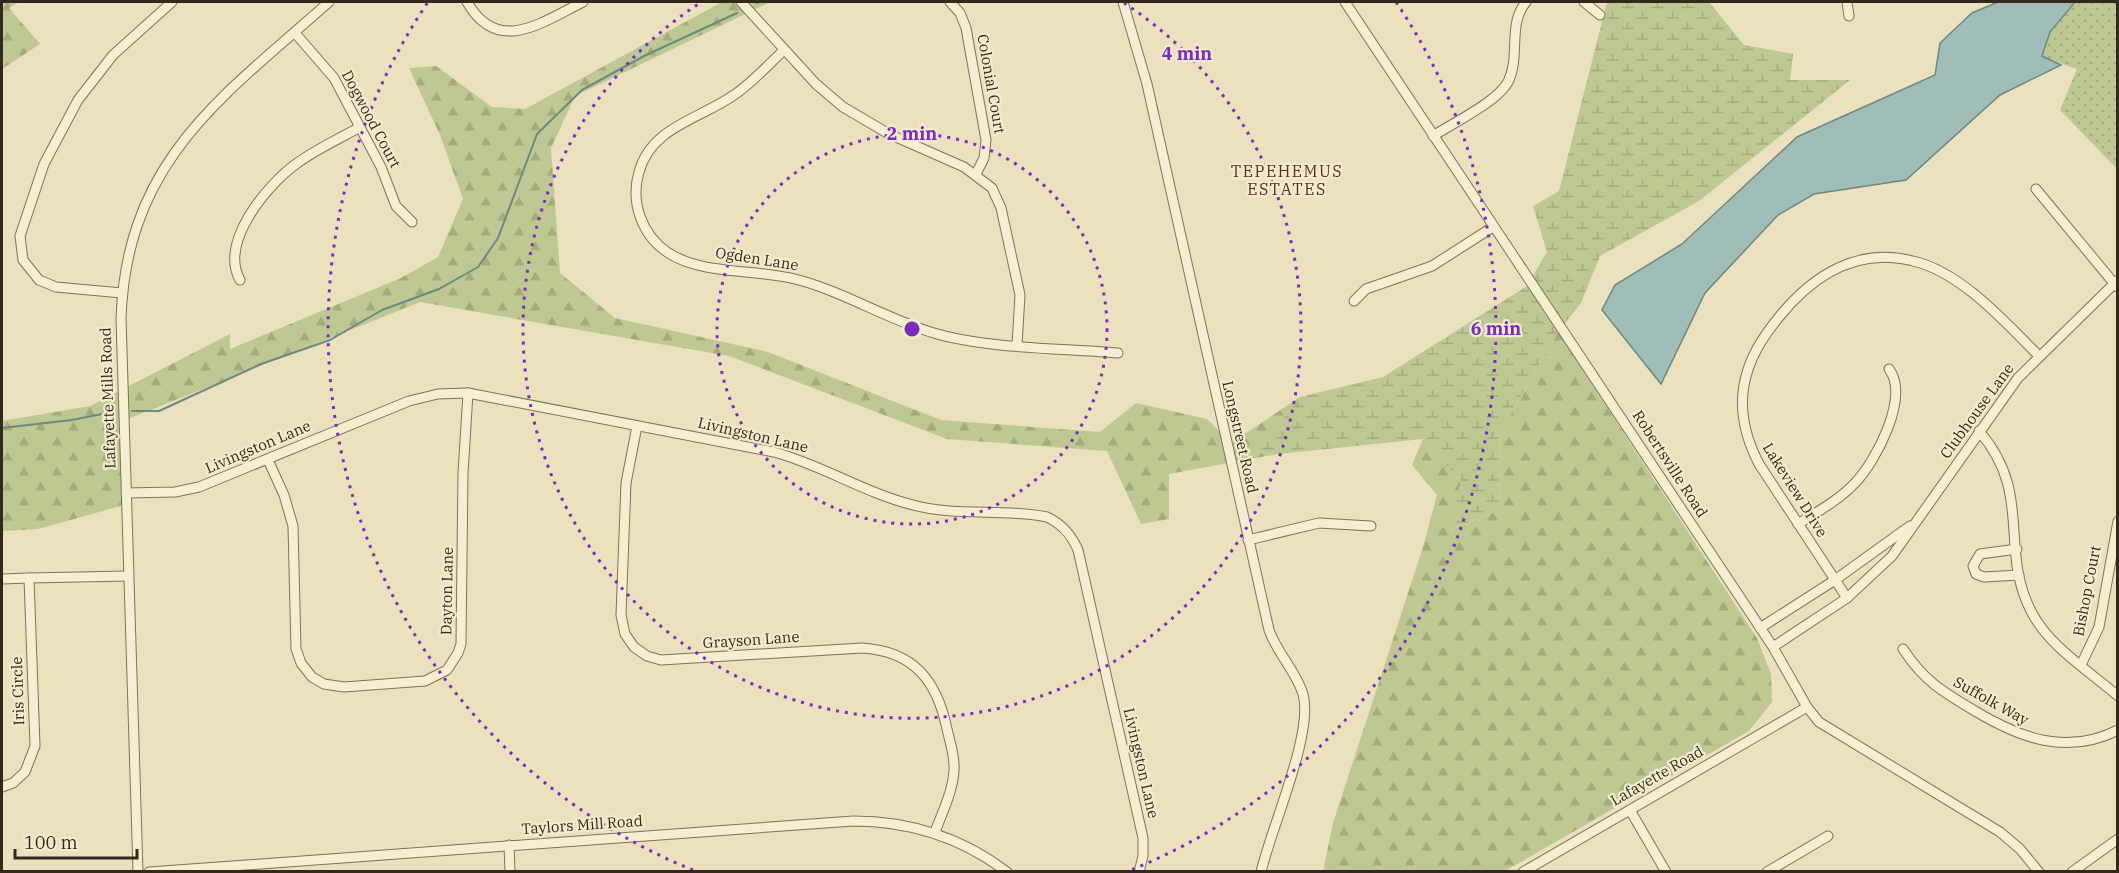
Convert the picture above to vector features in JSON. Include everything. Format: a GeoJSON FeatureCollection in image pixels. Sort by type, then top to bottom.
{"type":"FeatureCollection","features":[{"type":"Feature","properties":{"kind":"street"},"geometry":{"type":"LineString","coordinates":[[122,293],[56,287],[39,280],[23,260],[20,236],[44,164],[78,100],[113,55],[172,2]]}},
{"type":"Feature","properties":{"kind":"street","name":"Lafayette Mills Road"},"geometry":{"type":"LineString","coordinates":[[138,872],[128,576],[122,293],[128,254],[139,218],[153,185],[173,152],[207,111],[329,2]]}},
{"type":"Feature","properties":{"kind":"street"},"geometry":{"type":"LineString","coordinates":[[467,2],[473,12],[488,26],[514,32],[535,26],[583,2]]}},
{"type":"Feature","properties":{"kind":"street"},"geometry":{"type":"LineString","coordinates":[[741,2],[828,95],[863,120],[976,174],[992,188],[1001,208],[1020,295],[1017,345]]}},
{"type":"Feature","properties":{"kind":"street","name":"Colonial Court"},"geometry":{"type":"LineString","coordinates":[[950,2],[960,13],[966,28],[986,136],[984,158],[976,174]]}},
{"type":"Feature","properties":{"kind":"street","name":"Longstreet Road"},"geometry":{"type":"LineString","coordinates":[[1123,2],[1147,84],[1269,630],[1277,649],[1298,681],[1305,707],[1303,731],[1261,872]]}},
{"type":"Feature","properties":{"kind":"street","name":"Robertsville Road"},"geometry":{"type":"LineString","coordinates":[[1345,2],[1773,647],[1807,706],[1819,722],[1840,737],[2000,832],[2020,849],[2039,872]]}},
{"type":"Feature","properties":{"kind":"street"},"geometry":{"type":"LineString","coordinates":[[1433,136],[1493,97],[1506,85],[1514,61],[1516,24],[1526,2]]}},
{"type":"Feature","properties":{"kind":"street"},"geometry":{"type":"LineString","coordinates":[[1584,2],[1600,15]]}},
{"type":"Feature","properties":{"kind":"street"},"geometry":{"type":"LineString","coordinates":[[1847,2],[1849,16]]}},
{"type":"Feature","properties":{"kind":"street","name":"Dogwood Court"},"geometry":{"type":"LineString","coordinates":[[295,33],[334,78],[381,167],[396,206],[412,222]]}},
{"type":"Feature","properties":{"kind":"street","name":"Ogden Lane"},"geometry":{"type":"LineString","coordinates":[[784,50],[737,93],[670,129],[648,151],[639,172],[636,198],[640,217],[651,237],[669,254],[690,263],[795,279],[825,288],[935,334],[971,341],[1118,353]]}},
{"type":"Feature","properties":{"kind":"street"},"geometry":{"type":"LineString","coordinates":[[240,280],[236,270],[235,248],[244,226],[261,199],[298,162],[360,127]]}},
{"type":"Feature","properties":{"kind":"street"},"geometry":{"type":"LineString","coordinates":[[2036,189],[2116,284]]}},
{"type":"Feature","properties":{"kind":"street"},"geometry":{"type":"LineString","coordinates":[[1354,301],[1366,289],[1432,266],[1493,227]]}},
{"type":"Feature","properties":{"kind":"street","name":"Lakeview Drive"},"geometry":{"type":"LineString","coordinates":[[1847,598],[1753,454],[1744,422],[1743,394],[1748,367],[1760,342],[1794,299],[1818,278],[1838,267],[1864,259],[1897,258],[1924,264],[1955,280],[2040,356]]}},
{"type":"Feature","properties":{"kind":"street","name":"Clubhouse Lane"},"geometry":{"type":"LineString","coordinates":[[1773,647],[1847,598],[1892,556],[2010,387],[2116,284]]}},
{"type":"Feature","properties":{"kind":"street"},"geometry":{"type":"LineString","coordinates":[[1798,524],[1850,488],[1875,456],[1897,399],[1897,384],[1889,369]]}},
{"type":"Feature","properties":{"kind":"street","name":"Livingston Lane"},"geometry":{"type":"LineString","coordinates":[[126,493],[175,492],[199,488],[409,401],[438,394],[468,393],[794,458],[913,505],[949,512],[1040,516],[1060,525],[1072,538],[1078,550],[1143,838],[1143,856],[1139,872]]}},
{"type":"Feature","properties":{"kind":"street","name":"Dayton Lane"},"geometry":{"type":"LineString","coordinates":[[268,460],[284,495],[293,526],[296,649],[304,669],[316,680],[335,687],[433,679],[453,664],[461,644],[463,473],[468,393]]}},
{"type":"Feature","properties":{"kind":"street","name":"Grayson Lane"},"geometry":{"type":"LineString","coordinates":[[637,426],[625,497],[621,615],[628,640],[639,651],[661,660],[862,648],[886,651],[906,660],[924,675],[937,693],[953,756],[952,780],[935,832]]}},
{"type":"Feature","properties":{"kind":"street"},"geometry":{"type":"LineString","coordinates":[[1979,431],[1998,455],[2010,482],[2019,575],[2026,600],[2037,621],[2057,645],[2118,696]]}},
{"type":"Feature","properties":{"kind":"street","name":"Clubhouse Lane"},"geometry":{"type":"LineString","coordinates":[[1760,628],[1893,540],[1921,516]]}},
{"type":"Feature","properties":{"kind":"street","name":"Bishop Court"},"geometry":{"type":"LineString","coordinates":[[2081,665],[2099,627],[2118,520]]}},
{"type":"Feature","properties":{"kind":"street"},"geometry":{"type":"LineString","coordinates":[[1248,540],[1319,523],[1371,526]]}},
{"type":"Feature","properties":{"kind":"street"},"geometry":{"type":"LineString","coordinates":[[2017,549],[1980,554],[1973,566],[1976,574],[1984,577],[2019,575]]}},
{"type":"Feature","properties":{"kind":"street"},"geometry":{"type":"LineString","coordinates":[[2,579],[128,576]]}},
{"type":"Feature","properties":{"kind":"street","name":"Iris Circle"},"geometry":{"type":"LineString","coordinates":[[2,787],[13,783],[25,772],[34,746],[29,578]]}},
{"type":"Feature","properties":{"kind":"street","name":"Suffolk Way"},"geometry":{"type":"LineString","coordinates":[[1903,649],[1918,671],[1935,687],[2013,733],[2034,740],[2059,743],[2087,741],[2118,730]]}},
{"type":"Feature","properties":{"kind":"street","name":"Lafayette Road"},"geometry":{"type":"LineString","coordinates":[[1523,872],[1807,706]]}},
{"type":"Feature","properties":{"kind":"street"},"geometry":{"type":"LineString","coordinates":[[1630,810],[1666,872]]}},
{"type":"Feature","properties":{"kind":"street","name":"Taylors Mill Road"},"geometry":{"type":"LineString","coordinates":[[149,872],[853,821],[886,822],[935,832],[964,845],[1007,872]]}},
{"type":"Feature","properties":{"kind":"street"},"geometry":{"type":"LineString","coordinates":[[1767,872],[1828,836]]}},
{"type":"Feature","properties":{"kind":"street"},"geometry":{"type":"LineString","coordinates":[[2072,872],[2118,839]]}},
{"type":"Feature","properties":{"kind":"street"},"geometry":{"type":"LineString","coordinates":[[509,845],[510,872]]}},
{"type":"Feature","properties":{"kind":"green space"},"geometry":{"type":"Polygon","coordinates":[[[2,2],[19,2],[9,8],[40,44],[2,69],[2,2]]]}},
{"type":"Feature","properties":{"kind":"green space"},"geometry":{"type":"Polygon","coordinates":[[[722,2],[770,2],[575,96],[551,148],[560,273],[615,318],[768,352],[941,420],[1100,432],[1136,403],[1207,419],[1231,443],[1300,397],[1256,452],[1278,454],[1169,474],[1169,519],[1141,524],[1107,451],[947,439],[729,356],[420,302],[128,419],[128,504],[38,529],[2,531],[2,421],[90,406],[230,334],[230,349],[401,278],[438,257],[463,199],[440,135],[409,68],[436,66],[492,107],[525,109],[722,2]]]}},
{"type":"Feature","properties":{"kind":"green space"},"geometry":{"type":"Polygon","coordinates":[[[1607,2],[1709,2],[1744,45],[1793,54],[1790,80],[1850,80],[1699,201],[1600,256],[1581,303],[1558,332],[1501,431],[1499,510],[1449,530],[1461,481],[1423,439],[1278,454],[1256,452],[1300,397],[1383,377],[1527,286],[1547,252],[1533,206],[1559,191],[1607,2]]]}},
{"type":"Feature","properties":{"kind":"green space"},"geometry":{"type":"Polygon","coordinates":[[[2075,2],[2117,2],[2117,169],[2060,110],[2077,69],[2042,57],[2050,32],[2075,2]]]}},
{"type":"Feature","properties":{"kind":"green space"},"geometry":{"type":"Polygon","coordinates":[[[1558,332],[1757,638],[1771,674],[1772,702],[1749,731],[1505,871],[1323,872],[1333,823],[1423,547],[1437,495],[1412,465],[1423,439],[1461,481],[1450,530],[1499,510],[1501,431],[1558,332]]]}},
{"type":"Feature","properties":{"kind":"water"},"geometry":{"type":"Polygon","coordinates":[[[1998,2],[2075,2],[2050,32],[2042,56],[2061,65],[2000,95],[1906,180],[1814,194],[1778,215],[1705,293],[1661,384],[1602,310],[1615,285],[1682,244],[1797,137],[1935,75],[1940,43],[1972,13],[1998,2]]]}},
{"type":"Feature","properties":{"kind":"waterway"},"geometry":{"type":"LineString","coordinates":[[132,411],[159,411],[261,364],[330,340],[382,310],[439,289],[478,267],[498,238],[537,134],[582,90],[644,56],[737,13]]}},
{"type":"Feature","properties":{"kind":"waterway"},"geometry":{"type":"LineString","coordinates":[[2,428],[72,420],[112,412]]}},
{"type":"Feature","properties":{"kind":"district","name":"TEPEHEMUS ESTATES"},"geometry":{"type":"Point","coordinates":[1287,180]}}]}
